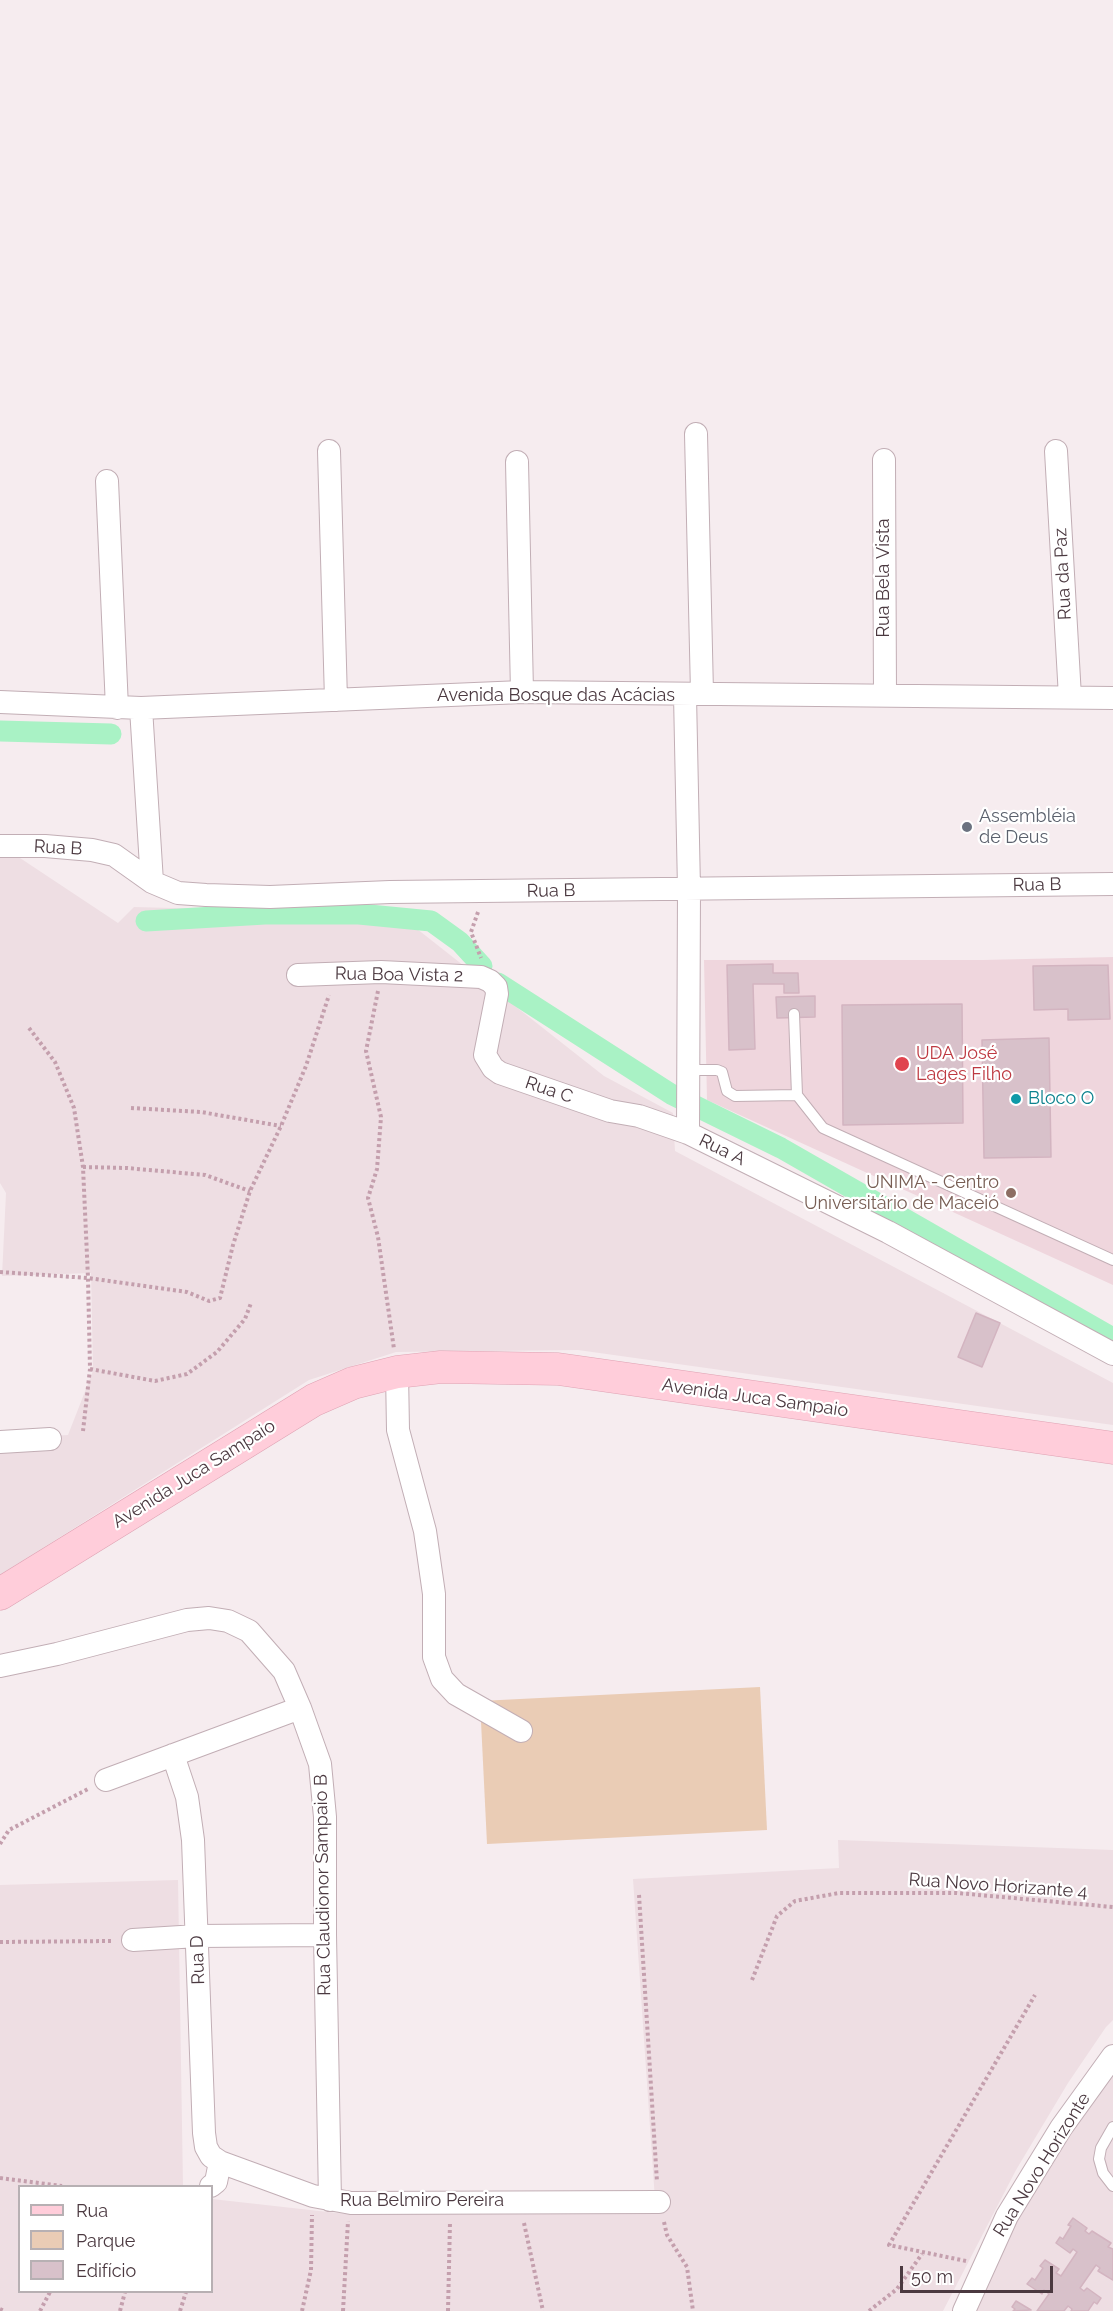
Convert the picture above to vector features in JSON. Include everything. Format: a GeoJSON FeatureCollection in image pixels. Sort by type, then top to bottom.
{"type":"FeatureCollection","features":[{"type":"Feature","properties":{"kind":"main road","name":"Avenida Juca Sampaio"},"geometry":{"type":"LineString","coordinates":[[0,1594],[314,1400],[353,1383],[397,1372],[441,1366],[558,1369],[1113,1448]]}},
{"type":"Feature","properties":{"kind":"street","name":"Rua A"},"geometry":{"type":"LineString","coordinates":[[696,434],[688,889],[689,1078],[687,1125],[1113,1354]]}},
{"type":"Feature","properties":{"kind":"street"},"geometry":{"type":"LineString","coordinates":[[329,451],[336,700]]}},
{"type":"Feature","properties":{"kind":"street","name":"Rua da Paz"},"geometry":{"type":"LineString","coordinates":[[1056,451],[1070,697]]}},
{"type":"Feature","properties":{"kind":"street","name":"Rua Bela Vista"},"geometry":{"type":"LineString","coordinates":[[884,460],[885,695]]}},
{"type":"Feature","properties":{"kind":"street"},"geometry":{"type":"LineString","coordinates":[[517,462],[522,692]]}},
{"type":"Feature","properties":{"kind":"street"},"geometry":{"type":"LineString","coordinates":[[106,480],[117,708]]}},
{"type":"Feature","properties":{"kind":"street","name":"Avenida Bosque das Acácias"},"geometry":{"type":"LineString","coordinates":[[0,702],[141,708],[522,692],[1113,698]]}},
{"type":"Feature","properties":{"kind":"street"},"geometry":{"type":"LineString","coordinates":[[141,708],[152,882]]}},
{"type":"Feature","properties":{"kind":"street","name":"Rua B"},"geometry":{"type":"LineString","coordinates":[[0,846],[45,846],[92,850],[114,855],[152,882],[178,893],[270,897],[390,892],[1113,884]]}},
{"type":"Feature","properties":{"kind":"street","name":"Rua Boa Vista 2"},"geometry":{"type":"LineString","coordinates":[[298,975],[381,972],[481,976],[496,987]]}},
{"type":"Feature","properties":{"kind":"street","name":"Rua C"},"geometry":{"type":"LineString","coordinates":[[496,987],[497,994],[485,1056],[493,1068],[500,1073],[610,1111],[687,1125]]}},
{"type":"Feature","properties":{"kind":"street"},"geometry":{"type":"LineString","coordinates":[[397,1372],[398,1430],[425,1531],[434,1594],[436,1663],[446,1686],[521,1731]]}},
{"type":"Feature","properties":{"kind":"street"},"geometry":{"type":"LineString","coordinates":[[0,1442],[50,1439]]}},
{"type":"Feature","properties":{"kind":"street","name":"Rua Claudionor Sampaio B"},"geometry":{"type":"LineString","coordinates":[[0,1666],[57,1654],[187,1620],[209,1618],[228,1621],[249,1631],[284,1671],[320,1764],[325,1817],[325,1935],[331,2200]]}},
{"type":"Feature","properties":{"kind":"street"},"geometry":{"type":"LineString","coordinates":[[106,1780],[300,1708]]}},
{"type":"Feature","properties":{"kind":"street","name":"Rua D"},"geometry":{"type":"LineString","coordinates":[[173,1755],[187,1797],[192,1830],[204,2133],[206,2147],[220,2162]]}},
{"type":"Feature","properties":{"kind":"street"},"geometry":{"type":"LineString","coordinates":[[134,1940],[197,1936],[325,1935]]}},
{"type":"Feature","properties":{"kind":"street","name":"Rua Novo Horizonte"},"geometry":{"type":"LineString","coordinates":[[964,2311],[1007,2216],[1061,2127],[1113,2056]]}},
{"type":"Feature","properties":{"kind":"street"},"geometry":{"type":"LineString","coordinates":[[213,2185],[216,2182],[220,2162]]}},
{"type":"Feature","properties":{"kind":"street","name":"Rua Belmiro Pereira"},"geometry":{"type":"LineString","coordinates":[[220,2162],[331,2200],[452,2203],[659,2202]]}},
{"type":"Feature","properties":{"kind":"lane"},"geometry":{"type":"LineString","coordinates":[[794,1014],[798,1095],[826,1130],[1113,1260]]}},
{"type":"Feature","properties":{"kind":"lane"},"geometry":{"type":"LineString","coordinates":[[689,1078],[717,1070],[722,1072],[727,1091],[735,1096],[798,1095]]}},
{"type":"Feature","properties":{"kind":"lane"},"geometry":{"type":"LineString","coordinates":[[1112,2131],[1101,2148],[1099,2159],[1103,2173],[1113,2186]]}},
{"type":"Feature","properties":{"kind":"path"},"geometry":{"type":"LineString","coordinates":[[471,932],[475,918]]}},
{"type":"Feature","properties":{"kind":"path"},"geometry":{"type":"LineString","coordinates":[[381,972],[366,1051],[381,1117],[376,1169],[368,1198],[378,1237],[397,1372]]}},
{"type":"Feature","properties":{"kind":"path"},"geometry":{"type":"LineString","coordinates":[[0,1272],[88,1278],[187,1292],[209,1301],[220,1298],[250,1191],[306,1066],[336,974]]}},
{"type":"Feature","properties":{"kind":"path"},"geometry":{"type":"LineString","coordinates":[[28,1028],[55,1062],[74,1108],[83,1167],[90,1369],[83,1431]]}},
{"type":"Feature","properties":{"kind":"path"},"geometry":{"type":"LineString","coordinates":[[131,1108],[201,1112],[281,1126]]}},
{"type":"Feature","properties":{"kind":"path"},"geometry":{"type":"LineString","coordinates":[[83,1167],[127,1168],[205,1175],[250,1191]]}},
{"type":"Feature","properties":{"kind":"path"},"geometry":{"type":"LineString","coordinates":[[90,1369],[155,1382],[187,1374],[218,1352],[245,1319],[251,1303]]}},
{"type":"Feature","properties":{"kind":"path"},"geometry":{"type":"LineString","coordinates":[[0,1844],[9,1830],[106,1780]]}},
{"type":"Feature","properties":{"kind":"path","name":"Rua Novo Horizante 4"},"geometry":{"type":"LineString","coordinates":[[752,1980],[777,1916],[795,1901],[839,1893],[957,1893],[1113,1907]]}},
{"type":"Feature","properties":{"kind":"path"},"geometry":{"type":"LineString","coordinates":[[639,1895],[659,2202],[667,2235],[687,2267],[693,2311]]}},
{"type":"Feature","properties":{"kind":"path"},"geometry":{"type":"LineString","coordinates":[[0,1942],[134,1940]]}},
{"type":"Feature","properties":{"kind":"path"},"geometry":{"type":"LineString","coordinates":[[984,2264],[922,2254],[889,2245],[1035,1995]]}},
{"type":"Feature","properties":{"kind":"path"},"geometry":{"type":"LineString","coordinates":[[0,2178],[48,2185]]}},
{"type":"Feature","properties":{"kind":"path"},"geometry":{"type":"LineString","coordinates":[[302,2311],[331,2200]]}},
{"type":"Feature","properties":{"kind":"path"},"geometry":{"type":"LineString","coordinates":[[331,2200],[346,2242],[343,2311]]}},
{"type":"Feature","properties":{"kind":"path"},"geometry":{"type":"LineString","coordinates":[[519,2201],[543,2311]]}},
{"type":"Feature","properties":{"kind":"path"},"geometry":{"type":"LineString","coordinates":[[448,2311],[448,2258],[452,2203]]}},
{"type":"Feature","properties":{"kind":"path"},"geometry":{"type":"LineString","coordinates":[[869,2311],[897,2289],[922,2254]]}},
{"type":"Feature","properties":{"kind":"path"},"geometry":{"type":"LineString","coordinates":[[40,2311],[49,2293]]}},
{"type":"Feature","properties":{"kind":"path"},"geometry":{"type":"LineString","coordinates":[[120,2311],[125,2293]]}},
{"type":"Feature","properties":{"kind":"path"},"geometry":{"type":"LineString","coordinates":[[180,2311],[186,2293]]}},
{"type":"Feature","properties":{"kind":"shaded area"},"geometry":{"type":"Polygon","coordinates":[[[0,857],[20,858],[118,923],[134,907],[398,914],[604,1076],[673,1113],[675,1151],[1113,1383],[1113,1425],[578,1350],[396,1352],[309,1380],[0,1575],[0,1439],[68,1435],[93,1371],[91,1273],[2,1276],[6,1193],[0,1183],[0,857]]]}},
{"type":"Feature","properties":{"kind":"shaded area","name":"UNIMA - Centro Universitário de Maceió"},"geometry":{"type":"Polygon","coordinates":[[[1113,957],[1113,1285],[707,1100],[704,960],[983,960],[1113,957]]]}},
{"type":"Feature","properties":{"kind":"shaded area"},"geometry":{"type":"Polygon","coordinates":[[[838,1840],[1113,1850],[1113,2020],[1068,2083],[1016,2170],[943,2311],[0,2311],[0,1885],[178,1880],[183,2185],[18,2185],[18,2293],[213,2293],[213,2199],[346,2214],[655,2200],[633,1879],[839,1868],[838,1840]]]}},
{"type":"Feature","properties":{"kind":"shaded area"},"geometry":{"type":"Polygon","coordinates":[[[1113,2074],[1113,2311],[966,2311],[1005,2226],[1113,2074]]]}},
{"type":"Feature","properties":{"kind":"green space"},"geometry":{"type":"Polygon","coordinates":[[[760,1687],[767,1830],[487,1844],[480,1701],[760,1687]]]}},
{"type":"Feature","properties":{"kind":"building"},"geometry":{"type":"Polygon","coordinates":[[[773,964],[773,973],[798,973],[799,993],[784,993],[784,984],[753,984],[755,1049],[729,1050],[727,965],[773,964]]]}},
{"type":"Feature","properties":{"kind":"building"},"geometry":{"type":"Polygon","coordinates":[[[1108,965],[1110,1019],[1068,1020],[1068,1009],[1034,1010],[1033,966],[1108,965]]]}},
{"type":"Feature","properties":{"kind":"building"},"geometry":{"type":"Polygon","coordinates":[[[815,996],[815,1017],[777,1018],[776,997],[815,996]]]}},
{"type":"Feature","properties":{"kind":"building","name":"UDA José Lages Filho"},"geometry":{"type":"Polygon","coordinates":[[[962,1004],[963,1123],[843,1125],[842,1005],[962,1004]]]}},
{"type":"Feature","properties":{"kind":"building","name":"Bloco O"},"geometry":{"type":"Polygon","coordinates":[[[1049,1038],[1051,1157],[984,1158],[982,1040],[1049,1038]]]}},
{"type":"Feature","properties":{"kind":"building"},"geometry":{"type":"Polygon","coordinates":[[[976,1313],[1000,1323],[982,1367],[958,1357],[976,1313]]]}},
{"type":"Feature","properties":{"kind":"building"},"geometry":{"type":"Polygon","coordinates":[[[1073,2218],[1087,2228],[1085,2231],[1089,2234],[1092,2231],[1111,2243],[1108,2247],[1113,2249],[1113,2280],[1098,2271],[1100,2268],[1096,2265],[1080,2288],[1084,2291],[1087,2288],[1101,2298],[1097,2304],[1094,2302],[1088,2311],[1071,2311],[1072,2309],[1068,2306],[1064,2311],[1037,2311],[1049,2294],[1044,2290],[1042,2294],[1027,2284],[1032,2278],[1035,2280],[1045,2260],[1059,2269],[1056,2273],[1061,2276],[1077,2252],[1073,2249],[1070,2253],[1056,2243],[1060,2237],[1063,2239],[1073,2218]]]}},
{"type":"Feature","properties":{"kind":"building"},"geometry":{"type":"Polygon","coordinates":[[[1016,2301],[1031,2310],[1013,2311],[1015,2309],[1012,2307],[1016,2301]]]}},
{"type":"Feature","properties":{"kind":"waterway"},"geometry":{"type":"LineString","coordinates":[[0,731],[111,734]]}},
{"type":"Feature","properties":{"kind":"waterway"},"geometry":{"type":"LineString","coordinates":[[146,921],[265,914],[359,914],[431,921],[460,942],[482,966]]}},
{"type":"Feature","properties":{"kind":"waterway"},"geometry":{"type":"LineString","coordinates":[[498,983],[671,1094],[781,1148],[1113,1338]]}},
{"type":"Feature","properties":{"kind":"place","name":"Assembléia de Deus"},"geometry":{"type":"Point","coordinates":[967,827]}},
{"type":"Feature","properties":{"kind":"place","name":"UDA José Lages Filho"},"geometry":{"type":"Point","coordinates":[902,1064]}},
{"type":"Feature","properties":{"kind":"place","name":"Bloco O"},"geometry":{"type":"Point","coordinates":[1016,1099]}},
{"type":"Feature","properties":{"kind":"place","name":"UNIMA - Centro Universitário de Maceió"},"geometry":{"type":"Point","coordinates":[1011,1193]}}]}
